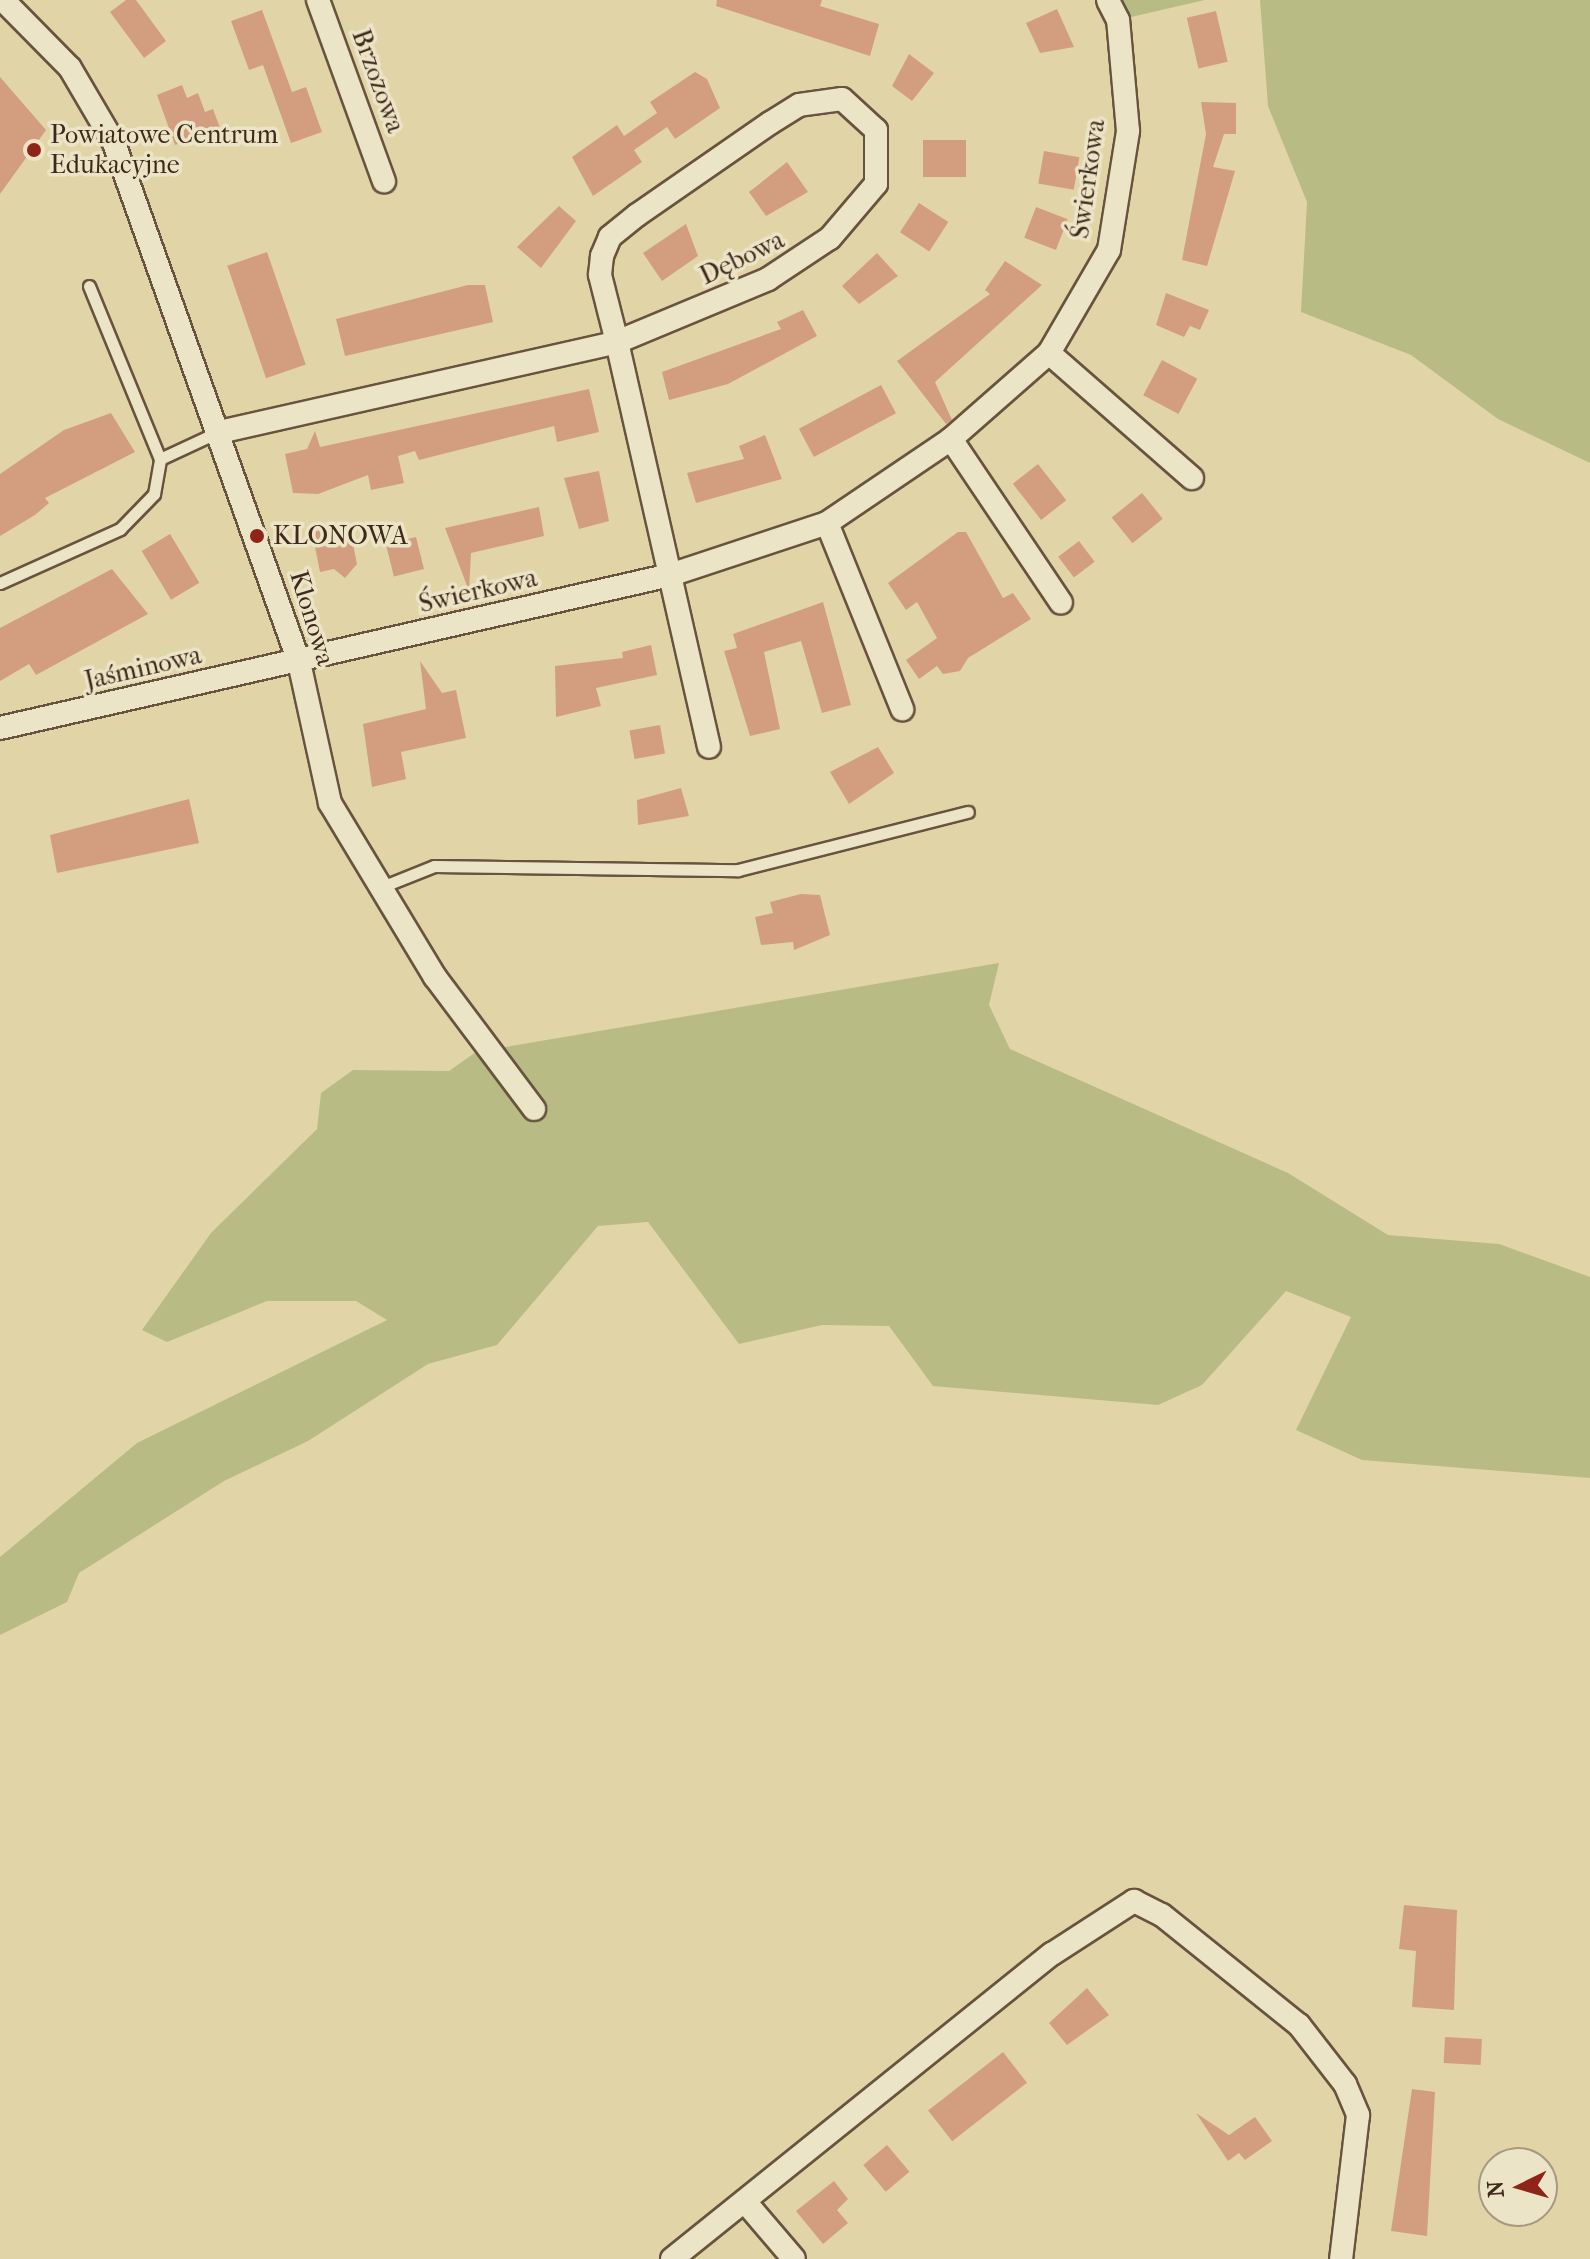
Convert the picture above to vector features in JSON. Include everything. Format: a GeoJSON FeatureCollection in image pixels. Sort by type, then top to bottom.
{"type":"FeatureCollection","features":[{"type":"Feature","properties":{"kind":"street","name":"Klonowa"},"geometry":{"type":"LineString","coordinates":[[3,0],[44,37],[95,105],[219,432],[299,662],[330,803],[378,889],[534,1109]]}},
{"type":"Feature","properties":{"kind":"street","name":"Brzozowa"},"geometry":{"type":"LineString","coordinates":[[318,0],[384,181]]}},
{"type":"Feature","properties":{"kind":"street","name":"Świerkowa"},"geometry":{"type":"LineString","coordinates":[[299,662],[670,575],[827,523],[951,439],[1049,353],[1109,250],[1128,131],[1118,20],[1108,0]]}},
{"type":"Feature","properties":{"kind":"street","name":"Dębowa"},"geometry":{"type":"LineString","coordinates":[[219,432],[617,342],[768,279],[830,238],[876,184],[876,130],[842,99],[799,105],[637,215],[610,237],[602,256],[600,275],[617,342]]}},
{"type":"Feature","properties":{"kind":"street"},"geometry":{"type":"LineString","coordinates":[[617,342],[709,747]]}},
{"type":"Feature","properties":{"kind":"street"},"geometry":{"type":"LineString","coordinates":[[1049,353],[1192,478]]}},
{"type":"Feature","properties":{"kind":"street"},"geometry":{"type":"LineString","coordinates":[[951,439],[1061,603]]}},
{"type":"Feature","properties":{"kind":"street"},"geometry":{"type":"LineString","coordinates":[[827,523],[902,709]]}},
{"type":"Feature","properties":{"kind":"street","name":"Jaśminowa"},"geometry":{"type":"LineString","coordinates":[[0,728],[299,662]]}},
{"type":"Feature","properties":{"kind":"street"},"geometry":{"type":"LineString","coordinates":[[672,2259],[747,2204],[1052,1954],[1134,1901],[1162,1915],[1299,2025],[1345,2084],[1358,2115],[1341,2259]]}},
{"type":"Feature","properties":{"kind":"street"},"geometry":{"type":"LineString","coordinates":[[747,2204],[794,2259]]}},
{"type":"Feature","properties":{"kind":"lane"},"geometry":{"type":"LineString","coordinates":[[0,583],[120,529],[154,494],[160,459],[89,286]]}},
{"type":"Feature","properties":{"kind":"lane"},"geometry":{"type":"LineString","coordinates":[[160,459],[219,432]]}},
{"type":"Feature","properties":{"kind":"lane"},"geometry":{"type":"LineString","coordinates":[[378,889],[434,866],[738,870],[968,812]]}},
{"type":"Feature","properties":{"kind":"green space"},"geometry":{"type":"Polygon","coordinates":[[[1122,0],[1205,0],[1131,17],[1122,0]]]}},
{"type":"Feature","properties":{"kind":"green space"},"geometry":{"type":"Polygon","coordinates":[[[1260,0],[1590,0],[1590,463],[1498,419],[1411,355],[1301,312],[1307,202],[1268,106],[1260,0]]]}},
{"type":"Feature","properties":{"kind":"green space"},"geometry":{"type":"Polygon","coordinates":[[[999,963],[989,1005],[1010,1049],[1288,1173],[1388,1235],[1499,1244],[1590,1277],[1590,1478],[1362,1460],[1296,1430],[1351,1317],[1286,1291],[1202,1385],[1158,1405],[933,1386],[889,1326],[822,1325],[739,1344],[648,1222],[598,1226],[497,1345],[428,1364],[308,1441],[224,1481],[79,1573],[67,1602],[0,1635],[0,1557],[137,1443],[387,1320],[356,1301],[267,1301],[167,1342],[142,1330],[211,1233],[317,1129],[321,1093],[353,1070],[449,1071],[476,1052],[999,963]]]}},
{"type":"Feature","properties":{"kind":"building"},"geometry":{"type":"Polygon","coordinates":[[[126,0],[136,0],[166,41],[144,58],[110,12],[126,0]]]}},
{"type":"Feature","properties":{"kind":"building"},"geometry":{"type":"Polygon","coordinates":[[[717,0],[822,0],[820,6],[879,24],[870,56],[716,6],[717,0]]]}},
{"type":"Feature","properties":{"kind":"building"},"geometry":{"type":"Polygon","coordinates":[[[1057,9],[1074,47],[1040,53],[1026,23],[1057,9]]]}},
{"type":"Feature","properties":{"kind":"building"},"geometry":{"type":"Polygon","coordinates":[[[262,10],[292,92],[306,87],[322,132],[291,143],[263,65],[249,70],[231,21],[262,10]]]}},
{"type":"Feature","properties":{"kind":"building"},"geometry":{"type":"Polygon","coordinates":[[[1216,11],[1228,62],[1198,68],[1187,18],[1216,11]]]}},
{"type":"Feature","properties":{"kind":"building"},"geometry":{"type":"Polygon","coordinates":[[[909,54],[934,73],[912,101],[892,86],[909,54]]]}},
{"type":"Feature","properties":{"kind":"building"},"geometry":{"type":"Polygon","coordinates":[[[695,72],[707,79],[720,108],[675,139],[667,127],[634,150],[642,162],[593,196],[572,157],[617,125],[624,136],[657,113],[650,102],[695,72]]]}},
{"type":"Feature","properties":{"kind":"building"},"geometry":{"type":"Polygon","coordinates":[[[0,77],[46,130],[0,194],[0,77]]]}},
{"type":"Feature","properties":{"kind":"building"},"geometry":{"type":"Polygon","coordinates":[[[182,85],[187,98],[198,93],[205,112],[213,109],[220,128],[175,145],[157,95],[182,85]]]}},
{"type":"Feature","properties":{"kind":"building"},"geometry":{"type":"Polygon","coordinates":[[[1201,102],[1236,103],[1236,134],[1224,134],[1213,167],[1235,171],[1207,266],[1182,260],[1206,134],[1201,102]]]}},
{"type":"Feature","properties":{"kind":"building"},"geometry":{"type":"Polygon","coordinates":[[[923,140],[966,140],[966,177],[923,177],[923,140]]]}},
{"type":"Feature","properties":{"kind":"building"},"geometry":{"type":"Polygon","coordinates":[[[1044,151],[1079,157],[1074,190],[1038,183],[1044,151]]]}},
{"type":"Feature","properties":{"kind":"building"},"geometry":{"type":"Polygon","coordinates":[[[787,162],[808,192],[766,216],[749,192],[787,162]]]}},
{"type":"Feature","properties":{"kind":"building"},"geometry":{"type":"Polygon","coordinates":[[[919,203],[948,222],[929,251],[900,232],[919,203]]]}},
{"type":"Feature","properties":{"kind":"building"},"geometry":{"type":"Polygon","coordinates":[[[559,206],[576,221],[541,268],[517,247],[559,206]]]}},
{"type":"Feature","properties":{"kind":"building"},"geometry":{"type":"Polygon","coordinates":[[[1036,207],[1068,219],[1056,250],[1024,238],[1036,207]]]}},
{"type":"Feature","properties":{"kind":"building"},"geometry":{"type":"Polygon","coordinates":[[[686,224],[698,256],[662,281],[643,253],[686,224]]]}},
{"type":"Feature","properties":{"kind":"building"},"geometry":{"type":"Polygon","coordinates":[[[267,252],[306,365],[266,378],[227,266],[267,252]]]}},
{"type":"Feature","properties":{"kind":"building"},"geometry":{"type":"Polygon","coordinates":[[[877,253],[898,276],[859,304],[842,286],[877,253]]]}},
{"type":"Feature","properties":{"kind":"building"},"geometry":{"type":"Polygon","coordinates":[[[1005,261],[1042,285],[935,382],[952,420],[946,424],[897,361],[990,294],[985,290],[1005,261]]]}},
{"type":"Feature","properties":{"kind":"building"},"geometry":{"type":"Polygon","coordinates":[[[468,285],[485,285],[493,322],[345,356],[336,319],[468,285]]]}},
{"type":"Feature","properties":{"kind":"building"},"geometry":{"type":"Polygon","coordinates":[[[1166,293],[1209,310],[1200,330],[1190,326],[1184,337],[1156,325],[1166,293]]]}},
{"type":"Feature","properties":{"kind":"building"},"geometry":{"type":"Polygon","coordinates":[[[803,310],[817,336],[728,384],[669,400],[662,372],[781,329],[777,322],[803,310]]]}},
{"type":"Feature","properties":{"kind":"building"},"geometry":{"type":"Polygon","coordinates":[[[1162,360],[1197,379],[1179,414],[1143,395],[1162,360]]]}},
{"type":"Feature","properties":{"kind":"building"},"geometry":{"type":"Polygon","coordinates":[[[881,385],[896,413],[814,457],[799,429],[881,385]]]}},
{"type":"Feature","properties":{"kind":"building"},"geometry":{"type":"Polygon","coordinates":[[[589,389],[599,432],[557,442],[554,426],[419,460],[415,451],[398,456],[404,483],[371,490],[368,475],[318,494],[293,493],[285,454],[307,449],[315,431],[320,447],[589,389]]]}},
{"type":"Feature","properties":{"kind":"building"},"geometry":{"type":"Polygon","coordinates":[[[111,413],[135,452],[45,498],[49,503],[35,515],[0,536],[0,474],[64,430],[111,413]]]}},
{"type":"Feature","properties":{"kind":"building"},"geometry":{"type":"Polygon","coordinates":[[[765,435],[782,479],[696,503],[687,473],[744,459],[739,446],[765,435]]]}},
{"type":"Feature","properties":{"kind":"building"},"geometry":{"type":"Polygon","coordinates":[[[1038,464],[1066,500],[1041,520],[1013,484],[1038,464]]]}},
{"type":"Feature","properties":{"kind":"building"},"geometry":{"type":"Polygon","coordinates":[[[599,471],[609,521],[579,529],[564,478],[599,471]]]}},
{"type":"Feature","properties":{"kind":"building"},"geometry":{"type":"Polygon","coordinates":[[[1142,493],[1163,519],[1132,543],[1112,518],[1142,493]]]}},
{"type":"Feature","properties":{"kind":"building"},"geometry":{"type":"Polygon","coordinates":[[[539,507],[544,536],[471,553],[469,591],[445,528],[539,507]]]}},
{"type":"Feature","properties":{"kind":"building"},"geometry":{"type":"Polygon","coordinates":[[[349,525],[357,564],[345,578],[334,569],[320,572],[312,532],[349,525]]]}},
{"type":"Feature","properties":{"kind":"building"},"geometry":{"type":"Polygon","coordinates":[[[958,532],[966,532],[1003,598],[1013,593],[1031,619],[968,658],[960,671],[943,674],[937,666],[919,679],[906,660],[937,638],[917,602],[906,610],[888,583],[958,532]]]}},
{"type":"Feature","properties":{"kind":"building"},"geometry":{"type":"Polygon","coordinates":[[[170,534],[199,583],[171,600],[142,551],[170,534]]]}},
{"type":"Feature","properties":{"kind":"building"},"geometry":{"type":"Polygon","coordinates":[[[416,537],[424,569],[394,577],[386,544],[416,537]]]}},
{"type":"Feature","properties":{"kind":"building"},"geometry":{"type":"Polygon","coordinates":[[[1079,541],[1095,562],[1074,577],[1058,557],[1079,541]]]}},
{"type":"Feature","properties":{"kind":"building"},"geometry":{"type":"Polygon","coordinates":[[[112,569],[148,614],[36,675],[29,664],[0,681],[0,628],[112,569]]]}},
{"type":"Feature","properties":{"kind":"building"},"geometry":{"type":"Polygon","coordinates":[[[823,602],[851,705],[822,713],[801,641],[764,652],[780,729],[750,736],[724,651],[737,648],[733,634],[823,602]]]}},
{"type":"Feature","properties":{"kind":"building"},"geometry":{"type":"Polygon","coordinates":[[[651,645],[657,675],[596,688],[601,706],[556,717],[555,666],[623,658],[622,652],[651,645]]]}},
{"type":"Feature","properties":{"kind":"building"},"geometry":{"type":"Polygon","coordinates":[[[420,661],[442,693],[456,690],[466,738],[401,752],[406,779],[372,787],[363,724],[426,709],[420,661]]]}},
{"type":"Feature","properties":{"kind":"building"},"geometry":{"type":"Polygon","coordinates":[[[660,725],[665,754],[635,759],[629,730],[660,725]]]}},
{"type":"Feature","properties":{"kind":"building"},"geometry":{"type":"Polygon","coordinates":[[[878,747],[894,773],[849,804],[830,772],[878,747]]]}},
{"type":"Feature","properties":{"kind":"building"},"geometry":{"type":"Polygon","coordinates":[[[681,788],[689,816],[638,825],[637,800],[681,788]]]}},
{"type":"Feature","properties":{"kind":"building"},"geometry":{"type":"Polygon","coordinates":[[[189,799],[199,843],[57,873],[50,835],[189,799]]]}},
{"type":"Feature","properties":{"kind":"building"},"geometry":{"type":"Polygon","coordinates":[[[801,894],[820,895],[830,935],[794,950],[793,942],[761,945],[755,917],[773,913],[770,902],[801,894]]]}},
{"type":"Feature","properties":{"kind":"building"},"geometry":{"type":"Polygon","coordinates":[[[1404,1905],[1457,1910],[1454,2010],[1412,2007],[1416,1951],[1399,1949],[1404,1905]]]}},
{"type":"Feature","properties":{"kind":"building"},"geometry":{"type":"Polygon","coordinates":[[[1087,1988],[1109,2015],[1067,2045],[1049,2023],[1087,1988]]]}},
{"type":"Feature","properties":{"kind":"building"},"geometry":{"type":"Polygon","coordinates":[[[1445,2037],[1482,2039],[1481,2065],[1444,2063],[1445,2037]]]}},
{"type":"Feature","properties":{"kind":"building"},"geometry":{"type":"Polygon","coordinates":[[[1003,2052],[1027,2083],[952,2141],[928,2110],[1003,2052]]]}},
{"type":"Feature","properties":{"kind":"building"},"geometry":{"type":"Polygon","coordinates":[[[1412,2089],[1435,2092],[1427,2236],[1391,2231],[1412,2089]]]}},
{"type":"Feature","properties":{"kind":"building"},"geometry":{"type":"Polygon","coordinates":[[[1196,2113],[1229,2135],[1255,2117],[1272,2141],[1245,2160],[1239,2153],[1228,2161],[1196,2113]]]}},
{"type":"Feature","properties":{"kind":"building"},"geometry":{"type":"Polygon","coordinates":[[[887,2145],[909,2172],[886,2192],[863,2165],[887,2145]]]}},
{"type":"Feature","properties":{"kind":"building"},"geometry":{"type":"Polygon","coordinates":[[[834,2181],[848,2199],[837,2210],[848,2223],[823,2244],[796,2211],[834,2181]]]}},
{"type":"Feature","properties":{"kind":"place","name":"Powiatowe Centrum Edukacyjne"},"geometry":{"type":"Point","coordinates":[34,150]}},
{"type":"Feature","properties":{"kind":"place","name":"KLONOWA"},"geometry":{"type":"Point","coordinates":[257,536]}}]}
